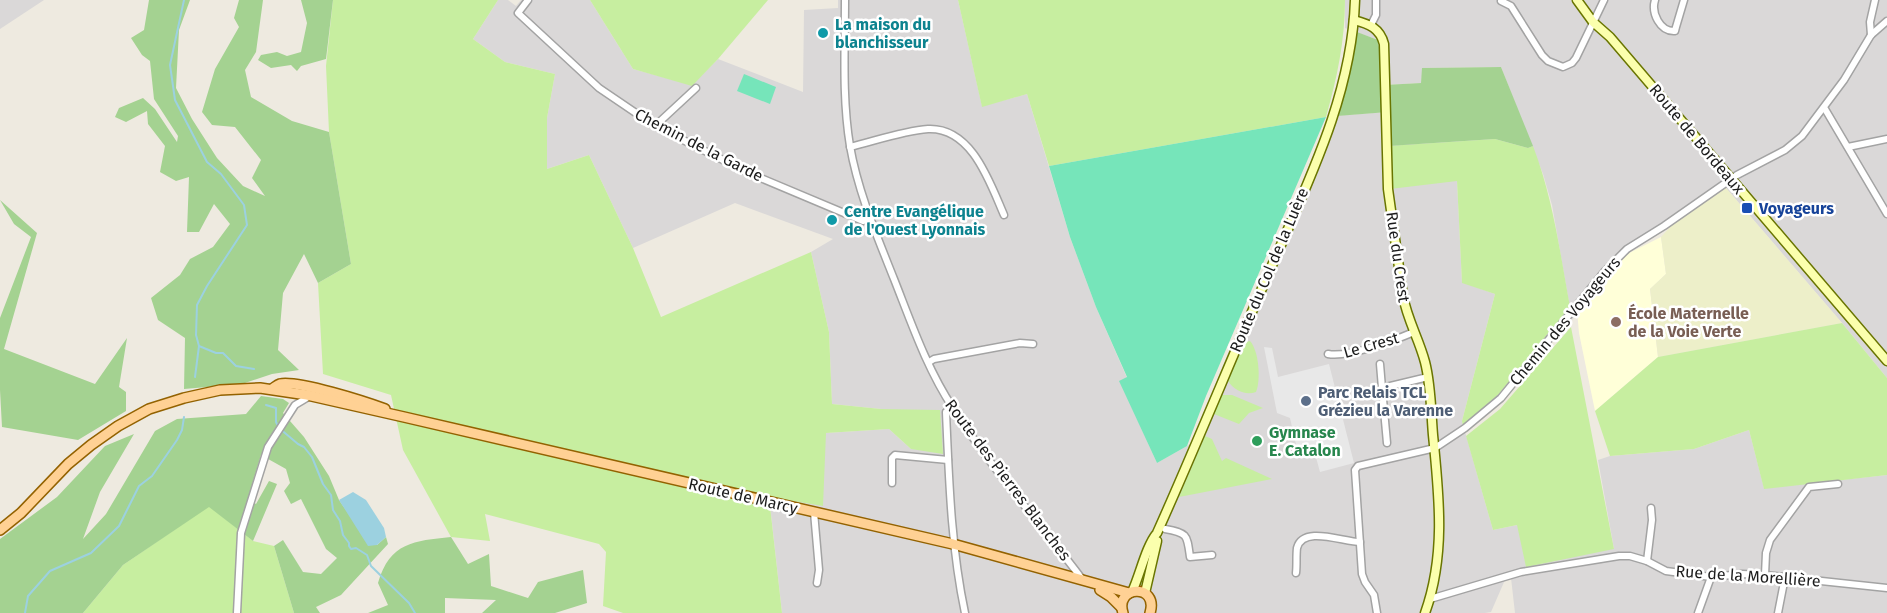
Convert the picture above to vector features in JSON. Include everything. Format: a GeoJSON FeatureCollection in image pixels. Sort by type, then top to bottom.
{"type":"FeatureCollection","features":[{"type":"Feature","properties":{"kind":"main road","name":"Route de Marcy"},"geometry":{"type":"LineString","coordinates":[[272,389],[281,384],[306,387],[345,396],[404,417]]}},
{"type":"Feature","properties":{"kind":"main road","name":"Route de Marcy"},"geometry":{"type":"LineString","coordinates":[[0,530],[21,513],[68,464],[91,445],[118,426],[149,409],[220,390],[260,388],[309,396],[404,417],[953,544],[1082,580],[1131,592],[1145,593]]}},
{"type":"Feature","properties":{"kind":"main road","name":"Route de Marcy"},"geometry":{"type":"LineString","coordinates":[[1082,580],[1105,592],[1122,610]]}},
{"type":"Feature","properties":{"kind":"main road"},"geometry":{"type":"LineString","coordinates":[[1122,610],[1122,601],[1131,592]]}},
{"type":"Feature","properties":{"kind":"main road"},"geometry":{"type":"LineString","coordinates":[[1145,593],[1150,598],[1151,612]]}},
{"type":"Feature","properties":{"kind":"street","name":"Chemin de la Garde"},"geometry":{"type":"LineString","coordinates":[[528,0],[518,14],[599,88],[655,126],[751,174],[863,221],[870,218]]}},
{"type":"Feature","properties":{"kind":"street","name":"Route des Pierres Blanches"},"geometry":{"type":"LineString","coordinates":[[844,0],[846,115],[857,177],[870,218],[929,362],[952,408],[1082,580]]}},
{"type":"Feature","properties":{"kind":"street","name":"Route du Col de la Luère"},"geometry":{"type":"LineString","coordinates":[[1145,593],[1161,531],[1329,128],[1347,70],[1355,0]]}},
{"type":"Feature","properties":{"kind":"street"},"geometry":{"type":"LineString","coordinates":[[1354,20],[1371,25],[1376,15],[1376,0]]}},
{"type":"Feature","properties":{"kind":"street","name":"Route de Bordeaux"},"geometry":{"type":"LineString","coordinates":[[1577,0],[1593,22],[1610,37],[1887,361]]}},
{"type":"Feature","properties":{"kind":"street"},"geometry":{"type":"LineString","coordinates":[[1501,1],[1511,6],[1542,55],[1555,65],[1563,67],[1572,63],[1604,0]]}},
{"type":"Feature","properties":{"kind":"street"},"geometry":{"type":"LineString","coordinates":[[1655,0],[1653,8],[1655,16],[1671,32],[1676,27],[1684,0]]}},
{"type":"Feature","properties":{"kind":"street"},"geometry":{"type":"LineString","coordinates":[[1871,35],[1870,22],[1875,0]]}},
{"type":"Feature","properties":{"kind":"street"},"geometry":{"type":"LineString","coordinates":[[1871,35],[1887,21]]}},
{"type":"Feature","properties":{"kind":"street","name":"Rue du Crest"},"geometry":{"type":"LineString","coordinates":[[1371,25],[1378,31],[1384,44],[1389,189],[1403,296],[1406,311],[1425,360],[1428,377],[1440,540],[1436,574],[1425,613]]}},
{"type":"Feature","properties":{"kind":"street","name":"Chemin des Voyageurs"},"geometry":{"type":"LineString","coordinates":[[1360,542],[1355,470],[1358,466],[1434,448],[1465,428],[1501,398],[1604,272],[1627,249],[1731,179],[1785,150],[1802,136],[1825,109],[1871,35]]}},
{"type":"Feature","properties":{"kind":"street"},"geometry":{"type":"LineString","coordinates":[[655,126],[696,88]]}},
{"type":"Feature","properties":{"kind":"street"},"geometry":{"type":"LineString","coordinates":[[1825,109],[1887,214]]}},
{"type":"Feature","properties":{"kind":"street"},"geometry":{"type":"LineString","coordinates":[[850,147],[930,129],[948,133],[962,142],[975,156],[988,178],[1004,215]]}},
{"type":"Feature","properties":{"kind":"street"},"geometry":{"type":"LineString","coordinates":[[1848,147],[1887,139]]}},
{"type":"Feature","properties":{"kind":"street","name":"Le Crest"},"geometry":{"type":"LineString","coordinates":[[1328,354],[1342,354],[1394,340],[1414,332]]}},
{"type":"Feature","properties":{"kind":"street"},"geometry":{"type":"LineString","coordinates":[[929,362],[934,359],[1020,343],[1033,344]]}},
{"type":"Feature","properties":{"kind":"street"},"geometry":{"type":"LineString","coordinates":[[1380,364],[1387,443]]}},
{"type":"Feature","properties":{"kind":"street"},"geometry":{"type":"LineString","coordinates":[[1382,388],[1428,377]]}},
{"type":"Feature","properties":{"kind":"street","name":"Route de Marcy"},"geometry":{"type":"LineString","coordinates":[[294,393],[304,391],[345,396]]}},
{"type":"Feature","properties":{"kind":"street"},"geometry":{"type":"LineString","coordinates":[[294,393],[295,405]]}},
{"type":"Feature","properties":{"kind":"street"},"geometry":{"type":"LineString","coordinates":[[237,613],[241,533],[268,447],[295,405],[309,396]]}},
{"type":"Feature","properties":{"kind":"street"},"geometry":{"type":"LineString","coordinates":[[952,408],[946,412],[953,544],[965,613]]}},
{"type":"Feature","properties":{"kind":"street"},"geometry":{"type":"LineString","coordinates":[[892,483],[892,458],[895,455],[948,460]]}},
{"type":"Feature","properties":{"kind":"street"},"geometry":{"type":"LineString","coordinates":[[1765,575],[1766,553],[1770,540],[1809,487],[1838,484]]}},
{"type":"Feature","properties":{"kind":"street"},"geometry":{"type":"LineString","coordinates":[[1647,561],[1652,520],[1651,508]]}},
{"type":"Feature","properties":{"kind":"street"},"geometry":{"type":"LineString","coordinates":[[814,512],[819,570],[817,583]]}},
{"type":"Feature","properties":{"kind":"street"},"geometry":{"type":"LineString","coordinates":[[1161,531],[1182,532],[1187,538],[1190,557],[1212,555]]}},
{"type":"Feature","properties":{"kind":"street","name":"Route du Col de la Luère"},"geometry":{"type":"LineString","coordinates":[[1131,592],[1140,575],[1153,538],[1161,531]]}},
{"type":"Feature","properties":{"kind":"street"},"geometry":{"type":"LineString","coordinates":[[1296,573],[1297,549],[1300,540],[1316,535],[1360,542],[1362,574],[1374,595],[1377,613]]}},
{"type":"Feature","properties":{"kind":"street","name":"Rue de la Morellière"},"geometry":{"type":"LineString","coordinates":[[1430,599],[1521,572],[1619,556],[1630,556],[1647,561],[1666,571],[1711,577],[1742,574],[1765,575],[1887,588]]}},
{"type":"Feature","properties":{"kind":"street"},"geometry":{"type":"LineString","coordinates":[[1698,613],[1711,577]]}},
{"type":"Feature","properties":{"kind":"street"},"geometry":{"type":"LineString","coordinates":[[1778,613],[1785,577]]}},
{"type":"Feature","properties":{"kind":"shaded area"},"geometry":{"type":"Polygon","coordinates":[[[0,0],[44,0],[0,29],[0,0]]]}},
{"type":"Feature","properties":{"kind":"shaded area"},"geometry":{"type":"Polygon","coordinates":[[[498,0],[508,0],[516,6],[521,0],[590,0],[633,69],[692,85],[718,59],[803,92],[804,10],[838,8],[838,0],[958,0],[982,106],[1027,94],[1070,237],[1096,307],[1127,378],[1120,382],[1157,463],[1194,442],[1330,116],[1388,112],[1457,181],[1462,282],[1495,294],[1462,421],[1493,530],[1517,525],[1614,549],[1598,460],[1610,456],[1694,449],[1749,430],[1764,488],[1887,475],[1887,613],[1515,613],[1511,578],[1527,574],[1526,567],[1508,573],[1491,612],[1485,613],[782,613],[769,496],[826,433],[889,429],[911,449],[881,409],[832,404],[829,332],[811,252],[833,239],[735,203],[633,248],[589,155],[547,169],[547,118],[555,74],[505,62],[473,39],[498,0]]]}},
{"type":"Feature","properties":{"kind":"shaded area"},"geometry":{"type":"Polygon","coordinates":[[[1345,0],[1887,0],[1887,378],[1726,188],[1632,250],[1609,272],[1572,320],[1552,205],[1543,174],[1501,67],[1423,68],[1421,83],[1384,85],[1378,40],[1345,28],[1345,0]]]}},
{"type":"Feature","properties":{"kind":"shaded area"},"geometry":{"type":"Polygon","coordinates":[[[1726,188],[1842,323],[1658,357],[1650,289],[1666,274],[1661,237],[1672,225],[1726,188]]]}},
{"type":"Feature","properties":{"kind":"shaded area","name":"École Maternelle de la Voie Verte"},"geometry":{"type":"Polygon","coordinates":[[[1661,237],[1666,274],[1650,289],[1658,357],[1595,411],[1579,333],[1577,311],[1609,272],[1629,253],[1661,237]]]}},
{"type":"Feature","properties":{"kind":"shaded area","name":"Parc Relais TCL Grézieu la Varenne"},"geometry":{"type":"Polygon","coordinates":[[[1264,347],[1272,348],[1278,377],[1329,364],[1354,463],[1320,472],[1314,450],[1302,453],[1301,448],[1297,449],[1290,418],[1277,413],[1264,347]]]}},
{"type":"Feature","properties":{"kind":"green space"},"geometry":{"type":"Polygon","coordinates":[[[149,0],[190,0],[179,30],[176,88],[192,119],[217,158],[243,186],[265,196],[252,178],[261,160],[235,127],[212,125],[202,112],[215,69],[239,27],[234,18],[239,0],[263,0],[256,52],[245,70],[251,97],[292,121],[329,132],[351,264],[318,283],[304,254],[283,293],[278,350],[299,370],[272,374],[242,384],[184,389],[185,338],[158,320],[151,298],[180,275],[190,259],[213,247],[230,224],[214,204],[199,232],[187,232],[189,177],[176,181],[160,172],[165,146],[148,124],[147,111],[126,122],[115,117],[119,108],[143,98],[155,109],[177,142],[178,136],[154,99],[150,61],[142,55],[131,38],[144,30],[149,0]]]}},
{"type":"Feature","properties":{"kind":"green space"},"geometry":{"type":"Polygon","coordinates":[[[301,0],[333,0],[326,59],[301,66],[297,71],[291,65],[271,68],[258,60],[261,55],[277,52],[287,56],[301,52],[307,23],[301,0]]]}},
{"type":"Feature","properties":{"kind":"green space"},"geometry":{"type":"Polygon","coordinates":[[[333,0],[498,0],[473,39],[505,62],[555,74],[547,118],[547,169],[589,155],[633,248],[661,317],[811,252],[829,332],[832,404],[881,409],[940,410],[943,454],[911,449],[889,429],[826,433],[823,506],[769,497],[782,613],[623,613],[603,606],[606,552],[599,544],[485,514],[490,541],[451,537],[403,450],[391,395],[323,374],[318,283],[351,264],[329,132],[326,66],[333,0]]]}},
{"type":"Feature","properties":{"kind":"green space"},"geometry":{"type":"Polygon","coordinates":[[[590,0],[768,0],[692,86],[633,69],[590,0]]]}},
{"type":"Feature","properties":{"kind":"green space"},"geometry":{"type":"Polygon","coordinates":[[[958,0],[1345,0],[1344,30],[1334,88],[1326,117],[1049,166],[1027,94],[982,107],[958,0]]]}},
{"type":"Feature","properties":{"kind":"green space"},"geometry":{"type":"Polygon","coordinates":[[[1357,32],[1378,40],[1384,85],[1421,83],[1422,68],[1501,67],[1533,146],[1528,148],[1495,139],[1388,146],[1388,112],[1337,116],[1352,64],[1357,32]]]}},
{"type":"Feature","properties":{"kind":"green space"},"geometry":{"type":"Polygon","coordinates":[[[744,74],[776,87],[770,104],[737,91],[744,74]]]}},
{"type":"Feature","properties":{"kind":"green space"},"geometry":{"type":"Polygon","coordinates":[[[1326,117],[1206,396],[1187,446],[1157,463],[1119,381],[1127,377],[1096,307],[1070,237],[1049,166],[1326,117]]]}},
{"type":"Feature","properties":{"kind":"green space"},"geometry":{"type":"Polygon","coordinates":[[[1495,139],[1528,148],[1533,146],[1551,205],[1570,307],[1498,395],[1463,426],[1462,421],[1495,294],[1462,283],[1457,181],[1390,189],[1388,146],[1495,139]]]}},
{"type":"Feature","properties":{"kind":"green space"},"geometry":{"type":"Polygon","coordinates":[[[0,200],[37,233],[4,349],[95,384],[127,338],[119,387],[126,392],[126,411],[78,440],[2,427],[0,318],[31,237],[14,224],[0,200]]]}},
{"type":"Feature","properties":{"kind":"green space"},"geometry":{"type":"Polygon","coordinates":[[[1842,323],[1887,378],[1887,475],[1764,489],[1749,430],[1694,449],[1610,456],[1595,411],[1658,357],[1842,323]]]}},
{"type":"Feature","properties":{"kind":"green space"},"geometry":{"type":"Polygon","coordinates":[[[1571,327],[1614,549],[1526,567],[1517,525],[1493,530],[1466,436],[1500,409],[1571,327]]]}},
{"type":"Feature","properties":{"kind":"green space"},"geometry":{"type":"Polygon","coordinates":[[[1250,341],[1257,358],[1258,380],[1256,392],[1244,393],[1228,381],[1245,342],[1250,341]]]}},
{"type":"Feature","properties":{"kind":"green space"},"geometry":{"type":"Polygon","coordinates":[[[1221,395],[1232,395],[1263,408],[1249,413],[1239,424],[1214,414],[1221,395]]]}},
{"type":"Feature","properties":{"kind":"green space"},"geometry":{"type":"Polygon","coordinates":[[[261,396],[283,399],[289,403],[283,413],[304,437],[329,476],[339,500],[353,520],[377,545],[386,537],[388,544],[341,595],[316,607],[320,613],[294,613],[274,546],[283,540],[303,572],[321,574],[337,558],[326,549],[301,499],[291,504],[284,491],[290,483],[286,469],[261,455],[248,498],[256,504],[269,481],[277,484],[253,541],[209,507],[123,565],[83,613],[0,613],[0,539],[57,497],[105,446],[134,434],[100,492],[83,539],[106,514],[155,431],[177,419],[246,414],[261,396]]]}},
{"type":"Feature","properties":{"kind":"green space"},"geometry":{"type":"Polygon","coordinates":[[[1205,436],[1212,439],[1222,461],[1226,458],[1272,479],[1179,497],[1205,436]]]}},
{"type":"Feature","properties":{"kind":"green space"},"geometry":{"type":"Polygon","coordinates":[[[209,506],[253,541],[274,546],[294,613],[83,613],[123,565],[209,506]]]}},
{"type":"Feature","properties":{"kind":"green space"},"geometry":{"type":"Polygon","coordinates":[[[451,537],[468,564],[489,554],[491,586],[528,598],[538,582],[583,570],[587,603],[555,613],[482,613],[496,600],[445,598],[445,613],[368,613],[388,605],[378,583],[383,569],[397,551],[405,546],[426,540],[451,537]]]}},
{"type":"Feature","properties":{"kind":"water"},"geometry":{"type":"Polygon","coordinates":[[[353,492],[366,500],[384,528],[386,537],[377,545],[368,546],[339,500],[353,492]]]}},
{"type":"Feature","properties":{"kind":"waterway"},"geometry":{"type":"LineString","coordinates":[[184,0],[170,65],[175,100],[207,162],[221,174],[244,205],[247,225],[197,305],[196,335],[199,346],[195,377]]}},
{"type":"Feature","properties":{"kind":"waterway"},"geometry":{"type":"LineString","coordinates":[[199,346],[216,353],[223,353],[236,366],[254,369]]}},
{"type":"Feature","properties":{"kind":"waterway"},"geometry":{"type":"LineString","coordinates":[[266,405],[276,408],[276,422],[279,428],[304,447],[312,457],[323,484],[331,495],[333,510],[351,549],[356,548],[367,555],[371,566],[409,603],[415,613]]}},
{"type":"Feature","properties":{"kind":"waterway"},"geometry":{"type":"LineString","coordinates":[[25,613],[28,596],[50,571],[91,553],[119,526],[139,486],[152,476],[177,440],[182,430],[184,417]]}},
{"type":"Feature","properties":{"kind":"place","name":"La maison du blanchisseur"},"geometry":{"type":"Point","coordinates":[823,33]}},
{"type":"Feature","properties":{"kind":"place","name":"Voyageurs"},"geometry":{"type":"Point","coordinates":[1747,208]}},
{"type":"Feature","properties":{"kind":"place","name":"Centre Evangélique de l'Ouest Lyonnais"},"geometry":{"type":"Point","coordinates":[832,220]}},
{"type":"Feature","properties":{"kind":"place","name":"École Maternelle de la Voie Verte"},"geometry":{"type":"Point","coordinates":[1616,322]}},
{"type":"Feature","properties":{"kind":"place","name":"Parc Relais TCL Grézieu la Varenne"},"geometry":{"type":"Point","coordinates":[1306,401]}},
{"type":"Feature","properties":{"kind":"place","name":"Gymnase E. Catalon"},"geometry":{"type":"Point","coordinates":[1257,441]}}]}
